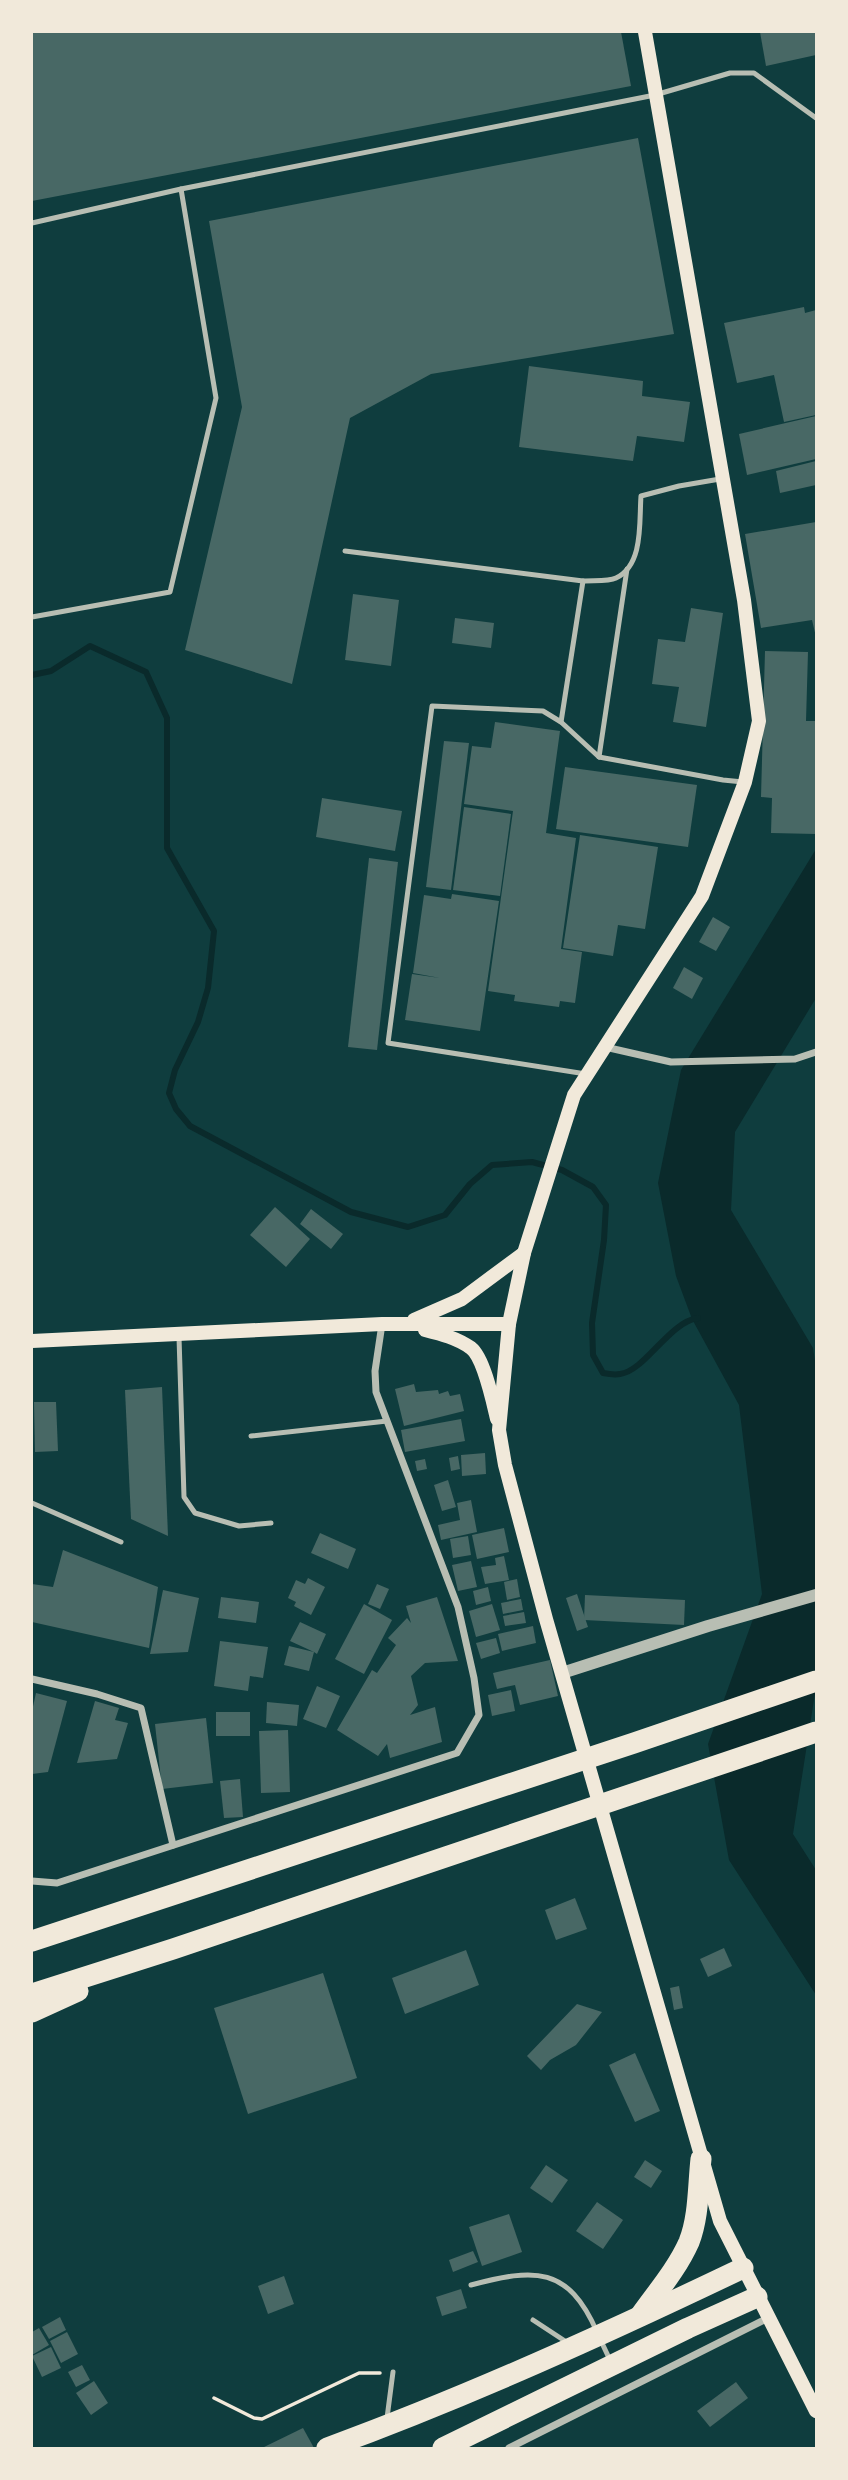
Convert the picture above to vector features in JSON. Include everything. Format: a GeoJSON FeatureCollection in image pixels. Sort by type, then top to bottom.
{"type":"FeatureCollection","features":[{"type":"Feature","properties":{"kind":"highway"},"geometry":{"type":"LineString","coordinates":[[32,1941],[817,1681]]}},
{"type":"Feature","properties":{"kind":"highway"},"geometry":{"type":"LineString","coordinates":[[32,1994],[817,1732]]}},
{"type":"Feature","properties":{"kind":"highway"},"geometry":{"type":"LineString","coordinates":[[32,2012],[173,1949]]}},
{"type":"Feature","properties":{"kind":"highway"},"geometry":{"type":"LineString","coordinates":[[638,2318],[675,2267],[689,2240],[695,2214],[701,2159]]}},
{"type":"Feature","properties":{"kind":"highway"},"geometry":{"type":"LineString","coordinates":[[327,2448],[574,2347],[743,2267]]}},
{"type":"Feature","properties":{"kind":"highway"},"geometry":{"type":"LineString","coordinates":[[443,2448],[757,2297]]}},
{"type":"Feature","properties":{"kind":"main road"},"geometry":{"type":"LineString","coordinates":[[499,1430],[509,1324],[524,1253],[575,1094],[702,896],[745,782],[759,720],[744,600],[645,32]]}},
{"type":"Feature","properties":{"kind":"main road"},"geometry":{"type":"LineString","coordinates":[[403,1324],[426,1317],[462,1299],[524,1253]]}},
{"type":"Feature","properties":{"kind":"main road"},"geometry":{"type":"LineString","coordinates":[[32,1341],[382,1324],[509,1324]]}},
{"type":"Feature","properties":{"kind":"main road"},"geometry":{"type":"LineString","coordinates":[[403,1324],[448,1335],[473,1349],[488,1380],[505,1465],[562,1673],[647,1977],[720,2221],[817,2411]]}},
{"type":"Feature","properties":{"kind":"street"},"geometry":{"type":"LineString","coordinates":[[605,1047],[670,1062],[795,1059],[817,1052]]}},
{"type":"Feature","properties":{"kind":"street"},"geometry":{"type":"LineString","coordinates":[[32,1881],[57,1883],[457,1753],[479,1715],[474,1678],[458,1607],[376,1392],[374,1371],[382,1324]]}},
{"type":"Feature","properties":{"kind":"street"},"geometry":{"type":"LineString","coordinates":[[562,1673],[708,1626],[817,1595]]}},
{"type":"Feature","properties":{"kind":"street"},"geometry":{"type":"LineString","coordinates":[[32,1679],[97,1694],[141,1708],[173,1846]]}},
{"type":"Feature","properties":{"kind":"street"},"geometry":{"type":"LineString","coordinates":[[509,2448],[768,2318]]}},
{"type":"Feature","properties":{"kind":"lane"},"geometry":{"type":"LineString","coordinates":[[32,223],[181,189],[655,95],[730,73],[754,73],[817,118]]}},
{"type":"Feature","properties":{"kind":"lane"},"geometry":{"type":"LineString","coordinates":[[32,617],[170,592],[216,398],[181,189]]}},
{"type":"Feature","properties":{"kind":"lane"},"geometry":{"type":"LineString","coordinates":[[345,551],[583,581],[615,579],[635,558],[641,496],[666,488],[723,478]]}},
{"type":"Feature","properties":{"kind":"lane"},"geometry":{"type":"LineString","coordinates":[[599,757],[627,569]]}},
{"type":"Feature","properties":{"kind":"lane"},"geometry":{"type":"LineString","coordinates":[[561,722],[583,581]]}},
{"type":"Feature","properties":{"kind":"lane"},"geometry":{"type":"LineString","coordinates":[[588,1074],[388,1044],[432,706],[543,711],[561,722],[599,757],[745,782]]}},
{"type":"Feature","properties":{"kind":"lane"},"geometry":{"type":"LineString","coordinates":[[179,1334],[184,1497],[195,1513],[239,1527],[271,1523]]}},
{"type":"Feature","properties":{"kind":"lane"},"geometry":{"type":"LineString","coordinates":[[251,1436],[387,1421]]}},
{"type":"Feature","properties":{"kind":"lane"},"geometry":{"type":"LineString","coordinates":[[32,1503],[121,1542]]}},
{"type":"Feature","properties":{"kind":"lane"},"geometry":{"type":"LineString","coordinates":[[471,2285],[512,2274],[542,2276],[565,2283],[586,2308],[613,2366]]}},
{"type":"Feature","properties":{"kind":"lane"},"geometry":{"type":"LineString","coordinates":[[533,2320],[574,2347]]}},
{"type":"Feature","properties":{"kind":"lane"},"geometry":{"type":"LineString","coordinates":[[387,2424],[393,2372]]}},
{"type":"Feature","properties":{"kind":"path"},"geometry":{"type":"LineString","coordinates":[[214,2398],[254,2418],[262,2419],[359,2373],[393,2372]]}},
{"type":"Feature","properties":{"kind":"water"},"geometry":{"type":"Polygon","coordinates":[[[816,849],[816,998],[735,1132],[731,1210],[813,1348],[816,1368],[816,1687],[793,1834],[816,1870],[816,1995],[729,1860],[708,1744],[762,1594],[739,1405],[692,1319],[676,1276],[658,1183],[681,1070],[816,849]]]}},
{"type":"Feature","properties":{"kind":"building"},"geometry":{"type":"Polygon","coordinates":[[[32,32],[621,32],[631,86],[32,201],[32,32]]]}},
{"type":"Feature","properties":{"kind":"building"},"geometry":{"type":"Polygon","coordinates":[[[760,32],[816,32],[816,55],[766,66],[760,32]]]}},
{"type":"Feature","properties":{"kind":"building"},"geometry":{"type":"Polygon","coordinates":[[[638,138],[674,334],[431,374],[350,418],[292,684],[185,650],[242,407],[209,221],[638,138]]]}},
{"type":"Feature","properties":{"kind":"building"},"geometry":{"type":"Polygon","coordinates":[[[804,307],[805,313],[816,310],[816,415],[784,422],[774,375],[737,383],[724,323],[804,307]]]}},
{"type":"Feature","properties":{"kind":"building"},"geometry":{"type":"Polygon","coordinates":[[[529,366],[643,381],[642,396],[690,402],[684,442],[637,436],[633,461],[519,447],[529,366]]]}},
{"type":"Feature","properties":{"kind":"building"},"geometry":{"type":"Polygon","coordinates":[[[816,416],[816,459],[747,475],[739,434],[816,416]]]}},
{"type":"Feature","properties":{"kind":"building"},"geometry":{"type":"Polygon","coordinates":[[[816,461],[816,485],[780,493],[776,471],[816,461]]]}},
{"type":"Feature","properties":{"kind":"building"},"geometry":{"type":"Polygon","coordinates":[[[816,522],[816,637],[812,620],[761,628],[745,534],[816,522]]]}},
{"type":"Feature","properties":{"kind":"building"},"geometry":{"type":"Polygon","coordinates":[[[353,594],[399,600],[391,666],[345,660],[353,594]]]}},
{"type":"Feature","properties":{"kind":"building"},"geometry":{"type":"Polygon","coordinates":[[[691,608],[723,613],[706,727],[673,722],[679,687],[652,684],[658,639],[685,642],[691,608]]]}},
{"type":"Feature","properties":{"kind":"building"},"geometry":{"type":"Polygon","coordinates":[[[455,618],[494,623],[491,648],[452,643],[455,618]]]}},
{"type":"Feature","properties":{"kind":"building"},"geometry":{"type":"Polygon","coordinates":[[[765,651],[808,652],[806,721],[816,721],[816,834],[771,833],[772,798],[761,797],[765,651]]]}},
{"type":"Feature","properties":{"kind":"building"},"geometry":{"type":"Polygon","coordinates":[[[495,722],[560,731],[546,833],[576,838],[561,949],[582,952],[575,1003],[560,1001],[559,1007],[514,1001],[515,995],[488,991],[513,811],[464,804],[472,746],[491,748],[495,722]]]}},
{"type":"Feature","properties":{"kind":"building"},"geometry":{"type":"Polygon","coordinates":[[[444,741],[469,743],[451,890],[426,887],[444,741]]]}},
{"type":"Feature","properties":{"kind":"building"},"geometry":{"type":"Polygon","coordinates":[[[565,767],[697,785],[688,847],[556,829],[565,767]]]}},
{"type":"Feature","properties":{"kind":"building"},"geometry":{"type":"Polygon","coordinates":[[[322,798],[402,811],[395,851],[316,837],[322,798]]]}},
{"type":"Feature","properties":{"kind":"building"},"geometry":{"type":"Polygon","coordinates":[[[464,807],[511,814],[500,896],[453,890],[464,807]]]}},
{"type":"Feature","properties":{"kind":"building"},"geometry":{"type":"Polygon","coordinates":[[[580,835],[658,847],[645,929],[618,925],[613,956],[563,948],[580,835]]]}},
{"type":"Feature","properties":{"kind":"building"},"geometry":{"type":"Polygon","coordinates":[[[369,858],[398,862],[377,1050],[348,1047],[369,858]]]}},
{"type":"Feature","properties":{"kind":"building"},"geometry":{"type":"Polygon","coordinates":[[[452,894],[499,901],[480,1031],[405,1020],[412,974],[440,978],[413,973],[424,895],[451,899],[452,894]]]}},
{"type":"Feature","properties":{"kind":"building"},"geometry":{"type":"Polygon","coordinates":[[[713,917],[730,927],[716,951],[699,942],[713,917]]]}},
{"type":"Feature","properties":{"kind":"building"},"geometry":{"type":"Polygon","coordinates":[[[684,967],[703,978],[692,999],[673,988],[684,967]]]}},
{"type":"Feature","properties":{"kind":"building"},"geometry":{"type":"Polygon","coordinates":[[[275,1207],[310,1239],[286,1267],[250,1235],[275,1207]]]}},
{"type":"Feature","properties":{"kind":"building"},"geometry":{"type":"Polygon","coordinates":[[[311,1209],[343,1234],[331,1249],[300,1224],[311,1209]]]}},
{"type":"Feature","properties":{"kind":"building"},"geometry":{"type":"Polygon","coordinates":[[[414,1384],[416,1392],[438,1390],[439,1394],[448,1391],[450,1396],[460,1394],[464,1411],[404,1426],[395,1389],[414,1384]]]}},
{"type":"Feature","properties":{"kind":"building"},"geometry":{"type":"Polygon","coordinates":[[[162,1387],[168,1536],[131,1519],[125,1390],[162,1387]]]}},
{"type":"Feature","properties":{"kind":"building"},"geometry":{"type":"Polygon","coordinates":[[[34,1402],[56,1402],[58,1451],[35,1452],[34,1402]]]}},
{"type":"Feature","properties":{"kind":"building"},"geometry":{"type":"Polygon","coordinates":[[[461,1419],[465,1441],[405,1452],[401,1430],[461,1419]]]}},
{"type":"Feature","properties":{"kind":"building"},"geometry":{"type":"Polygon","coordinates":[[[485,1453],[486,1474],[462,1476],[461,1455],[485,1453]]]}},
{"type":"Feature","properties":{"kind":"building"},"geometry":{"type":"Polygon","coordinates":[[[458,1456],[460,1469],[451,1471],[449,1458],[458,1456]]]}},
{"type":"Feature","properties":{"kind":"building"},"geometry":{"type":"Polygon","coordinates":[[[425,1459],[427,1469],[417,1471],[415,1461],[425,1459]]]}},
{"type":"Feature","properties":{"kind":"building"},"geometry":{"type":"Polygon","coordinates":[[[448,1480],[456,1507],[442,1511],[434,1485],[448,1480]]]}},
{"type":"Feature","properties":{"kind":"building"},"geometry":{"type":"Polygon","coordinates":[[[471,1500],[477,1532],[441,1540],[438,1525],[460,1520],[457,1503],[471,1500]]]}},
{"type":"Feature","properties":{"kind":"building"},"geometry":{"type":"Polygon","coordinates":[[[504,1528],[509,1552],[477,1559],[472,1535],[504,1528]]]}},
{"type":"Feature","properties":{"kind":"building"},"geometry":{"type":"Polygon","coordinates":[[[320,1533],[356,1549],[348,1569],[311,1553],[320,1533]]]}},
{"type":"Feature","properties":{"kind":"building"},"geometry":{"type":"Polygon","coordinates":[[[468,1536],[471,1555],[453,1558],[450,1539],[468,1536]]]}},
{"type":"Feature","properties":{"kind":"building"},"geometry":{"type":"Polygon","coordinates":[[[63,1550],[158,1587],[149,1648],[32,1622],[32,1584],[53,1587],[63,1550]]]}},
{"type":"Feature","properties":{"kind":"building"},"geometry":{"type":"Polygon","coordinates":[[[504,1556],[509,1580],[485,1584],[481,1567],[496,1565],[495,1558],[504,1556]]]}},
{"type":"Feature","properties":{"kind":"building"},"geometry":{"type":"Polygon","coordinates":[[[471,1561],[477,1587],[458,1591],[452,1565],[471,1561]]]}},
{"type":"Feature","properties":{"kind":"building"},"geometry":{"type":"Polygon","coordinates":[[[308,1578],[325,1587],[311,1615],[294,1606],[296,1602],[288,1598],[296,1580],[305,1584],[308,1578]]]}},
{"type":"Feature","properties":{"kind":"building"},"geometry":{"type":"Polygon","coordinates":[[[517,1579],[520,1597],[507,1600],[504,1582],[517,1579]]]}},
{"type":"Feature","properties":{"kind":"building"},"geometry":{"type":"Polygon","coordinates":[[[377,1584],[389,1589],[380,1609],[368,1604],[377,1584]]]}},
{"type":"Feature","properties":{"kind":"building"},"geometry":{"type":"Polygon","coordinates":[[[488,1587],[491,1601],[476,1605],[473,1591],[488,1587]]]}},
{"type":"Feature","properties":{"kind":"building"},"geometry":{"type":"Polygon","coordinates":[[[163,1590],[199,1598],[188,1652],[150,1654],[163,1590]]]}},
{"type":"Feature","properties":{"kind":"building"},"geometry":{"type":"Polygon","coordinates":[[[577,1594],[588,1627],[577,1631],[566,1598],[577,1594]]]}},
{"type":"Feature","properties":{"kind":"building"},"geometry":{"type":"Polygon","coordinates":[[[585,1595],[685,1600],[684,1625],[584,1620],[585,1595]]]}},
{"type":"Feature","properties":{"kind":"building"},"geometry":{"type":"Polygon","coordinates":[[[221,1597],[259,1602],[256,1623],[218,1618],[221,1597]]]}},
{"type":"Feature","properties":{"kind":"building"},"geometry":{"type":"Polygon","coordinates":[[[437,1597],[458,1661],[425,1663],[411,1676],[418,1705],[410,1715],[435,1707],[442,1742],[390,1758],[387,1744],[378,1756],[337,1730],[372,1670],[377,1673],[396,1645],[388,1638],[407,1618],[411,1623],[406,1606],[437,1597]]]}},
{"type":"Feature","properties":{"kind":"building"},"geometry":{"type":"Polygon","coordinates":[[[521,1599],[523,1610],[503,1614],[501,1603],[521,1599]]]}},
{"type":"Feature","properties":{"kind":"building"},"geometry":{"type":"Polygon","coordinates":[[[364,1604],[392,1620],[364,1674],[335,1659],[364,1604]]]}},
{"type":"Feature","properties":{"kind":"building"},"geometry":{"type":"Polygon","coordinates":[[[492,1604],[500,1630],[476,1637],[469,1611],[492,1604]]]}},
{"type":"Feature","properties":{"kind":"building"},"geometry":{"type":"Polygon","coordinates":[[[524,1612],[526,1623],[505,1626],[503,1616],[524,1612]]]}},
{"type":"Feature","properties":{"kind":"building"},"geometry":{"type":"Polygon","coordinates":[[[300,1622],[326,1634],[317,1654],[290,1641],[300,1622]]]}},
{"type":"Feature","properties":{"kind":"building"},"geometry":{"type":"Polygon","coordinates":[[[533,1626],[536,1643],[502,1651],[498,1634],[533,1626]]]}},
{"type":"Feature","properties":{"kind":"building"},"geometry":{"type":"Polygon","coordinates":[[[496,1638],[500,1653],[481,1659],[476,1643],[496,1638]]]}},
{"type":"Feature","properties":{"kind":"building"},"geometry":{"type":"Polygon","coordinates":[[[220,1641],[268,1647],[263,1678],[250,1676],[248,1691],[214,1686],[220,1641]]]}},
{"type":"Feature","properties":{"kind":"building"},"geometry":{"type":"Polygon","coordinates":[[[289,1646],[314,1652],[309,1671],[284,1665],[289,1646]]]}},
{"type":"Feature","properties":{"kind":"building"},"geometry":{"type":"Polygon","coordinates":[[[550,1660],[558,1696],[520,1705],[515,1685],[497,1689],[493,1673],[550,1660]]]}},
{"type":"Feature","properties":{"kind":"building"},"geometry":{"type":"Polygon","coordinates":[[[317,1686],[340,1696],[326,1728],[303,1719],[317,1686]]]}},
{"type":"Feature","properties":{"kind":"building"},"geometry":{"type":"Polygon","coordinates":[[[511,1690],[515,1711],[492,1716],[488,1695],[511,1690]]]}},
{"type":"Feature","properties":{"kind":"building"},"geometry":{"type":"Polygon","coordinates":[[[36,1693],[67,1701],[48,1772],[32,1774],[32,1711],[36,1693]]]}},
{"type":"Feature","properties":{"kind":"building"},"geometry":{"type":"Polygon","coordinates":[[[95,1701],[119,1708],[115,1720],[128,1723],[117,1759],[77,1763],[95,1701]]]}},
{"type":"Feature","properties":{"kind":"building"},"geometry":{"type":"Polygon","coordinates":[[[267,1702],[299,1705],[297,1726],[266,1723],[267,1702]]]}},
{"type":"Feature","properties":{"kind":"building"},"geometry":{"type":"Polygon","coordinates":[[[216,1712],[250,1712],[250,1736],[216,1736],[216,1712]]]}},
{"type":"Feature","properties":{"kind":"building"},"geometry":{"type":"Polygon","coordinates":[[[206,1718],[213,1783],[162,1789],[155,1724],[206,1718]]]}},
{"type":"Feature","properties":{"kind":"building"},"geometry":{"type":"Polygon","coordinates":[[[288,1730],[290,1792],[261,1793],[259,1731],[288,1730]]]}},
{"type":"Feature","properties":{"kind":"building"},"geometry":{"type":"Polygon","coordinates":[[[240,1779],[243,1817],[224,1818],[220,1781],[240,1779]]]}},
{"type":"Feature","properties":{"kind":"building"},"geometry":{"type":"Polygon","coordinates":[[[575,1898],[587,1929],[556,1940],[545,1910],[575,1898]]]}},
{"type":"Feature","properties":{"kind":"building"},"geometry":{"type":"Polygon","coordinates":[[[724,1948],[732,1966],[708,1977],[700,1959],[724,1948]]]}},
{"type":"Feature","properties":{"kind":"building"},"geometry":{"type":"Polygon","coordinates":[[[466,1950],[479,1985],[405,2014],[392,1978],[466,1950]]]}},
{"type":"Feature","properties":{"kind":"building"},"geometry":{"type":"Polygon","coordinates":[[[323,1973],[357,2078],[248,2114],[214,2008],[323,1973]]]}},
{"type":"Feature","properties":{"kind":"building"},"geometry":{"type":"Polygon","coordinates":[[[679,1986],[683,2008],[674,2010],[670,1988],[679,1986]]]}},
{"type":"Feature","properties":{"kind":"building"},"geometry":{"type":"Polygon","coordinates":[[[577,2004],[602,2012],[576,2045],[550,2060],[541,2070],[527,2056],[577,2004]]]}},
{"type":"Feature","properties":{"kind":"building"},"geometry":{"type":"Polygon","coordinates":[[[635,2053],[660,2111],[635,2122],[609,2065],[635,2053]]]}},
{"type":"Feature","properties":{"kind":"building"},"geometry":{"type":"Polygon","coordinates":[[[645,2160],[662,2171],[651,2188],[634,2177],[645,2160]]]}},
{"type":"Feature","properties":{"kind":"building"},"geometry":{"type":"Polygon","coordinates":[[[546,2165],[568,2180],[552,2203],[530,2188],[546,2165]]]}},
{"type":"Feature","properties":{"kind":"building"},"geometry":{"type":"Polygon","coordinates":[[[597,2202],[623,2220],[603,2249],[576,2231],[597,2202]]]}},
{"type":"Feature","properties":{"kind":"building"},"geometry":{"type":"Polygon","coordinates":[[[509,2214],[522,2252],[482,2266],[469,2227],[509,2214]]]}},
{"type":"Feature","properties":{"kind":"building"},"geometry":{"type":"Polygon","coordinates":[[[473,2251],[478,2262],[453,2272],[449,2260],[473,2251]]]}},
{"type":"Feature","properties":{"kind":"building"},"geometry":{"type":"Polygon","coordinates":[[[284,2276],[294,2304],[268,2314],[258,2286],[284,2276]]]}},
{"type":"Feature","properties":{"kind":"building"},"geometry":{"type":"Polygon","coordinates":[[[461,2289],[467,2308],[442,2316],[436,2297],[461,2289]]]}},
{"type":"Feature","properties":{"kind":"building"},"geometry":{"type":"Polygon","coordinates":[[[60,2317],[66,2330],[49,2339],[42,2327],[60,2317]]]}},
{"type":"Feature","properties":{"kind":"building"},"geometry":{"type":"Polygon","coordinates":[[[39,2328],[49,2345],[32,2355],[32,2332],[39,2328]]]}},
{"type":"Feature","properties":{"kind":"building"},"geometry":{"type":"Polygon","coordinates":[[[67,2332],[78,2354],[61,2363],[50,2341],[67,2332]]]}},
{"type":"Feature","properties":{"kind":"building"},"geometry":{"type":"Polygon","coordinates":[[[51,2347],[61,2368],[42,2377],[32,2356],[51,2347]]]}},
{"type":"Feature","properties":{"kind":"building"},"geometry":{"type":"Polygon","coordinates":[[[82,2365],[90,2380],[76,2387],[68,2372],[82,2365]]]}},
{"type":"Feature","properties":{"kind":"building"},"geometry":{"type":"Polygon","coordinates":[[[94,2381],[108,2403],[91,2415],[76,2393],[94,2381]]]}},
{"type":"Feature","properties":{"kind":"building"},"geometry":{"type":"Polygon","coordinates":[[[736,2382],[748,2398],[710,2427],[697,2411],[736,2382]]]}},
{"type":"Feature","properties":{"kind":"building"},"geometry":{"type":"Polygon","coordinates":[[[303,2428],[314,2448],[262,2448],[303,2428]]]}},
{"type":"Feature","properties":{"kind":"waterway"},"geometry":{"type":"LineString","coordinates":[[32,675],[51,671],[90,646],[146,672],[167,718],[167,848],[214,931],[208,988],[198,1022],[175,1070],[169,1093],[176,1109],[190,1126],[351,1212],[408,1227],[445,1215],[470,1184],[492,1165],[532,1162],[562,1170],[593,1187],[606,1205],[604,1240],[592,1323],[593,1355],[603,1373],[618,1374],[629,1371],[639,1365],[677,1328],[698,1318]]}}]}
